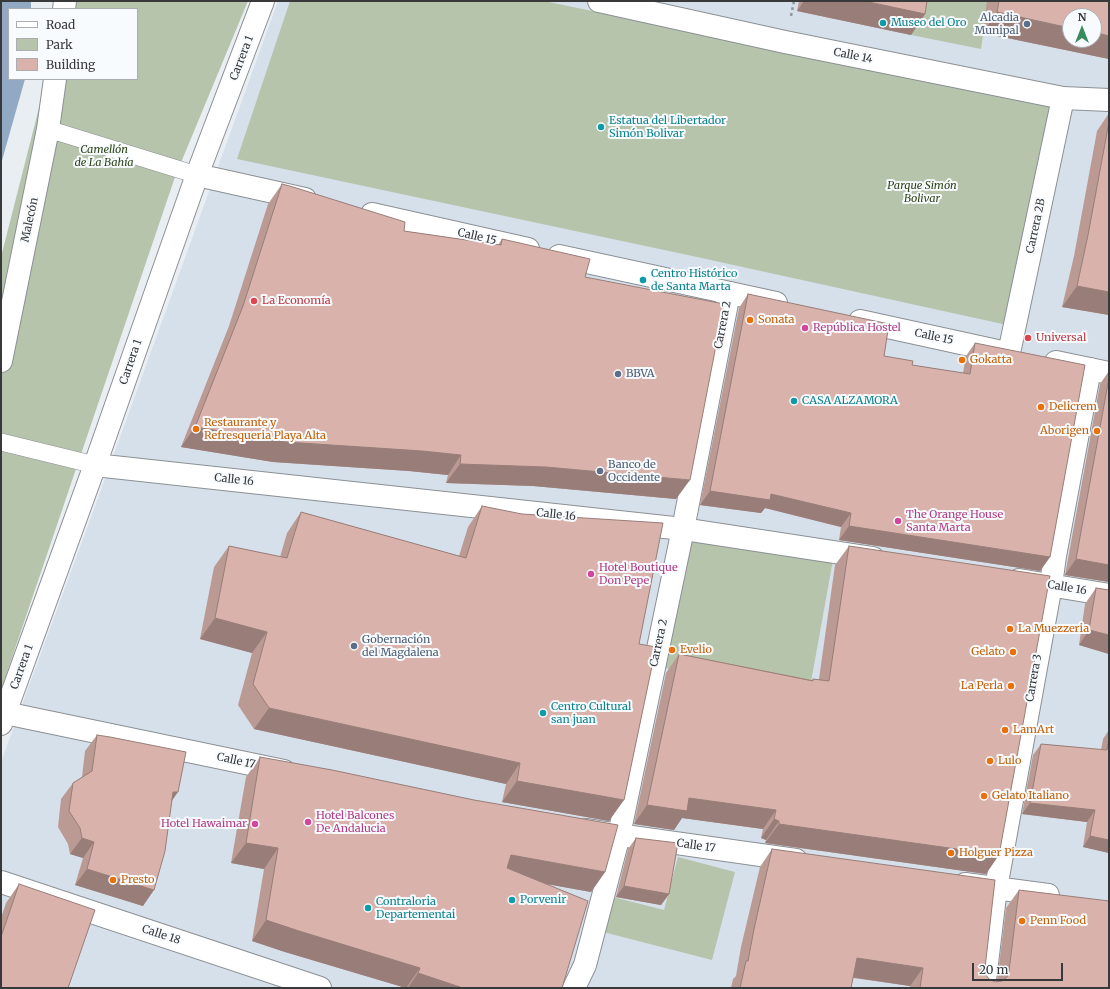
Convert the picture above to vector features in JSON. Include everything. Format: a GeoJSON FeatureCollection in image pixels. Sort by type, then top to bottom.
{"type":"FeatureCollection","features":[{"type":"Feature","properties":{"kind":"street","name":"Carrera 1"},"geometry":{"type":"LineString","coordinates":[[2,717],[95,465],[197,175],[264,1]]}},
{"type":"Feature","properties":{"kind":"street","name":"Calle 14"},"geometry":{"type":"LineString","coordinates":[[599,1],[785,42],[1063,98],[1109,100]]}},
{"type":"Feature","properties":{"kind":"street","name":"Malecón"},"geometry":{"type":"LineString","coordinates":[[1,361],[48,129],[55,80]]}},
{"type":"Feature","properties":{"kind":"street","name":"Carrera 2B"},"geometry":{"type":"LineString","coordinates":[[1025,356],[1063,98]]}},
{"type":"Feature","properties":{"kind":"street"},"geometry":{"type":"LineString","coordinates":[[197,175],[320,202]]}},
{"type":"Feature","properties":{"kind":"street","name":"Calle 15"},"geometry":{"type":"LineString","coordinates":[[351,209],[791,307]]}},
{"type":"Feature","properties":{"kind":"street","name":"Carrera 2"},"geometry":{"type":"LineString","coordinates":[[574,988],[586,965],[619,835],[683,529],[729,293]]}},
{"type":"Feature","properties":{"kind":"street","name":"Calle 15"},"geometry":{"type":"LineString","coordinates":[[838,317],[1100,371]]}},
{"type":"Feature","properties":{"kind":"street","name":"Carrera 3"},"geometry":{"type":"LineString","coordinates":[[984,988],[996,888],[1051,585],[1056,548],[1100,371]]}},
{"type":"Feature","properties":{"kind":"street","name":"Calle 16"},"geometry":{"type":"LineString","coordinates":[[95,465],[683,529],[894,561]]}},
{"type":"Feature","properties":{"kind":"street","name":"Calle 16"},"geometry":{"type":"LineString","coordinates":[[996,576],[1109,595]]}},
{"type":"Feature","properties":{"kind":"street","name":"Calle 17"},"geometry":{"type":"LineString","coordinates":[[2,717],[299,774]]}},
{"type":"Feature","properties":{"kind":"street","name":"Calle 17"},"geometry":{"type":"LineString","coordinates":[[564,826],[815,863]]}},
{"type":"Feature","properties":{"kind":"street","name":"Calle 18"},"geometry":{"type":"LineString","coordinates":[[1,882],[320,988]]}},
{"type":"Feature","properties":{"kind":"street"},"geometry":{"type":"LineString","coordinates":[[948,882],[1064,896]]}},
{"type":"Feature","properties":{"kind":"lane"},"geometry":{"type":"LineString","coordinates":[[48,129],[197,175]]}},
{"type":"Feature","properties":{"kind":"lane"},"geometry":{"type":"LineString","coordinates":[[1,442],[95,465]]}},
{"type":"Feature","properties":{"kind":"shaded area","name":"Centro Histórico de Santa Marta"},"geometry":{"type":"Polygon","coordinates":[[[278,1],[1109,1],[1109,988],[1,988],[1,762],[278,1]]]}},
{"type":"Feature","properties":{"kind":"green space","name":"Camellón de La Bahía"},"geometry":{"type":"Polygon","coordinates":[[[57,1],[248,1],[175,177],[1,690],[1,257],[45,80],[138,80],[138,8],[56,8],[57,1]]]}},
{"type":"Feature","properties":{"kind":"green space","name":"Parque Simón Bolivar"},"geometry":{"type":"Polygon","coordinates":[[[290,1],[544,1],[1055,107],[1007,325],[237,159],[290,1]]]}},
{"type":"Feature","properties":{"kind":"green space"},"geometry":{"type":"Polygon","coordinates":[[[916,1],[988,1],[981,49],[911,35],[916,1]]]}},
{"type":"Feature","properties":{"kind":"green space"},"geometry":{"type":"Polygon","coordinates":[[[689,535],[833,560],[809,693],[665,668],[689,535]]]}},
{"type":"Feature","properties":{"kind":"green space"},"geometry":{"type":"Polygon","coordinates":[[[678,857],[735,872],[712,960],[603,932],[613,897],[664,910],[678,857]]]}},
{"type":"Feature","properties":{"kind":"water"},"geometry":{"type":"Polygon","coordinates":[[[1,1],[31,1],[31,8],[8,8],[8,80],[25,80],[1,164],[1,1]]]}},
{"type":"Feature","properties":{"kind":"building"},"geometry":{"type":"Polygon","coordinates":[[[864,1],[927,1],[925,14],[864,1]]]}},
{"type":"Feature","properties":{"kind":"building"},"geometry":{"type":"Polygon","coordinates":[[[999,1],[1109,1],[1109,36],[1102,34],[1102,8],[1062,8],[1062,26],[997,12],[999,1]]]}},
{"type":"Feature","properties":{"kind":"building"},"geometry":{"type":"Polygon","coordinates":[[[1109,122],[1109,292],[1077,286],[1109,122]]]}},
{"type":"Feature","properties":{"kind":"building"},"geometry":{"type":"Polygon","coordinates":[[[282,184],[405,222],[404,231],[501,245],[502,239],[590,259],[585,277],[724,304],[690,480],[546,467],[460,464],[461,455],[286,442],[195,427],[243,306],[282,184]]]}},
{"type":"Feature","properties":{"kind":"building"},"geometry":{"type":"Polygon","coordinates":[[[748,294],[889,324],[884,356],[913,361],[912,365],[970,374],[975,343],[1085,365],[1050,557],[849,526],[851,513],[771,494],[770,500],[710,491],[748,294]]]}},
{"type":"Feature","properties":{"kind":"building"},"geometry":{"type":"Polygon","coordinates":[[[1109,378],[1109,565],[1076,559],[1109,378]]]}},
{"type":"Feature","properties":{"kind":"building"},"geometry":{"type":"Polygon","coordinates":[[[482,506],[522,514],[663,523],[639,644],[656,647],[624,800],[517,781],[520,763],[269,708],[253,684],[267,632],[215,618],[229,546],[287,558],[301,512],[466,558],[482,506]]]}},
{"type":"Feature","properties":{"kind":"building"},"geometry":{"type":"Polygon","coordinates":[[[849,546],[1050,576],[999,855],[779,824],[779,821],[774,819],[776,810],[689,798],[687,811],[647,805],[679,654],[813,681],[813,679],[829,681],[849,546]]]}},
{"type":"Feature","properties":{"kind":"building"},"geometry":{"type":"Polygon","coordinates":[[[1096,588],[1109,590],[1109,635],[1089,630],[1096,588]]]}},
{"type":"Feature","properties":{"kind":"building"},"geometry":{"type":"Polygon","coordinates":[[[97,735],[186,752],[178,792],[173,792],[165,851],[154,890],[87,869],[94,842],[82,838],[80,828],[69,811],[73,783],[92,771],[97,735]]]}},
{"type":"Feature","properties":{"kind":"building"},"geometry":{"type":"Polygon","coordinates":[[[1109,738],[1109,840],[1090,836],[1095,810],[1030,803],[1041,744],[1107,750],[1109,738]]]}},
{"type":"Feature","properties":{"kind":"building"},"geometry":{"type":"Polygon","coordinates":[[[260,757],[332,770],[474,800],[618,825],[605,872],[511,855],[507,868],[588,901],[562,988],[463,988],[418,973],[420,968],[266,920],[278,848],[246,843],[260,757]]]}},
{"type":"Feature","properties":{"kind":"building"},"geometry":{"type":"Polygon","coordinates":[[[636,838],[678,843],[669,894],[624,886],[636,838]]]}},
{"type":"Feature","properties":{"kind":"building"},"geometry":{"type":"Polygon","coordinates":[[[772,849],[995,880],[985,974],[989,979],[995,982],[1002,981],[1007,977],[1009,971],[1019,890],[1109,901],[1109,988],[920,988],[923,968],[857,958],[851,988],[740,988],[746,961],[748,961],[772,849]]]}},
{"type":"Feature","properties":{"kind":"building"},"geometry":{"type":"Polygon","coordinates":[[[19,884],[95,910],[68,988],[1,988],[1,937],[19,884]]]}},
{"type":"Feature","properties":{"kind":"place","name":"Museo del Oro"},"geometry":{"type":"Point","coordinates":[883,23]}},
{"type":"Feature","properties":{"kind":"place","name":"Alcadia Munipal"},"geometry":{"type":"Point","coordinates":[1027,24]}},
{"type":"Feature","properties":{"kind":"place","name":"Estatua del Libertador Simón Bolivar"},"geometry":{"type":"Point","coordinates":[601,127]}},
{"type":"Feature","properties":{"kind":"place","name":"Centro Histórico de Santa Marta"},"geometry":{"type":"Point","coordinates":[643,280]}},
{"type":"Feature","properties":{"kind":"place","name":"La Economía"},"geometry":{"type":"Point","coordinates":[254,301]}},
{"type":"Feature","properties":{"kind":"place","name":"Sonata"},"geometry":{"type":"Point","coordinates":[750,320]}},
{"type":"Feature","properties":{"kind":"place","name":"República Hostel"},"geometry":{"type":"Point","coordinates":[805,328]}},
{"type":"Feature","properties":{"kind":"place","name":"Universal"},"geometry":{"type":"Point","coordinates":[1028,338]}},
{"type":"Feature","properties":{"kind":"place","name":"Gokatta"},"geometry":{"type":"Point","coordinates":[962,360]}},
{"type":"Feature","properties":{"kind":"place","name":"BBVA"},"geometry":{"type":"Point","coordinates":[618,374]}},
{"type":"Feature","properties":{"kind":"place","name":"CASA ALZAMORA"},"geometry":{"type":"Point","coordinates":[794,401]}},
{"type":"Feature","properties":{"kind":"place","name":"Delicrem"},"geometry":{"type":"Point","coordinates":[1041,407]}},
{"type":"Feature","properties":{"kind":"place","name":"Restaurante y Refresqueria Playa Alta"},"geometry":{"type":"Point","coordinates":[196,429]}},
{"type":"Feature","properties":{"kind":"place","name":"Aborigen"},"geometry":{"type":"Point","coordinates":[1097,431]}},
{"type":"Feature","properties":{"kind":"place","name":"Banco de Occidente"},"geometry":{"type":"Point","coordinates":[600,471]}},
{"type":"Feature","properties":{"kind":"place","name":"The Orange House Santa Marta"},"geometry":{"type":"Point","coordinates":[898,521]}},
{"type":"Feature","properties":{"kind":"place","name":"Hotel Boutique Don Pepe"},"geometry":{"type":"Point","coordinates":[591,574]}},
{"type":"Feature","properties":{"kind":"place","name":"La Muezzeria"},"geometry":{"type":"Point","coordinates":[1010,629]}},
{"type":"Feature","properties":{"kind":"place","name":"Gobernación del Magdalena"},"geometry":{"type":"Point","coordinates":[354,646]}},
{"type":"Feature","properties":{"kind":"place","name":"Evelio"},"geometry":{"type":"Point","coordinates":[672,650]}},
{"type":"Feature","properties":{"kind":"place","name":"Gelato"},"geometry":{"type":"Point","coordinates":[1013,652]}},
{"type":"Feature","properties":{"kind":"place","name":"La Perla"},"geometry":{"type":"Point","coordinates":[1011,686]}},
{"type":"Feature","properties":{"kind":"place","name":"Centro Cultural san juan"},"geometry":{"type":"Point","coordinates":[543,713]}},
{"type":"Feature","properties":{"kind":"place","name":"LamArt"},"geometry":{"type":"Point","coordinates":[1005,730]}},
{"type":"Feature","properties":{"kind":"place","name":"Lulo"},"geometry":{"type":"Point","coordinates":[990,761]}},
{"type":"Feature","properties":{"kind":"place","name":"Gelato Italiano"},"geometry":{"type":"Point","coordinates":[984,796]}},
{"type":"Feature","properties":{"kind":"place","name":"Hotel Balcones De Andalucia"},"geometry":{"type":"Point","coordinates":[308,822]}},
{"type":"Feature","properties":{"kind":"place","name":"Hotel Hawaimar"},"geometry":{"type":"Point","coordinates":[255,824]}},
{"type":"Feature","properties":{"kind":"place","name":"Holguer Pizza"},"geometry":{"type":"Point","coordinates":[951,853]}},
{"type":"Feature","properties":{"kind":"place","name":"Presto"},"geometry":{"type":"Point","coordinates":[113,880]}},
{"type":"Feature","properties":{"kind":"place","name":"Porvenir"},"geometry":{"type":"Point","coordinates":[512,900]}},
{"type":"Feature","properties":{"kind":"place","name":"Contraloria Departementai"},"geometry":{"type":"Point","coordinates":[368,908]}},
{"type":"Feature","properties":{"kind":"place","name":"Penn Food"},"geometry":{"type":"Point","coordinates":[1022,921]}}]}
